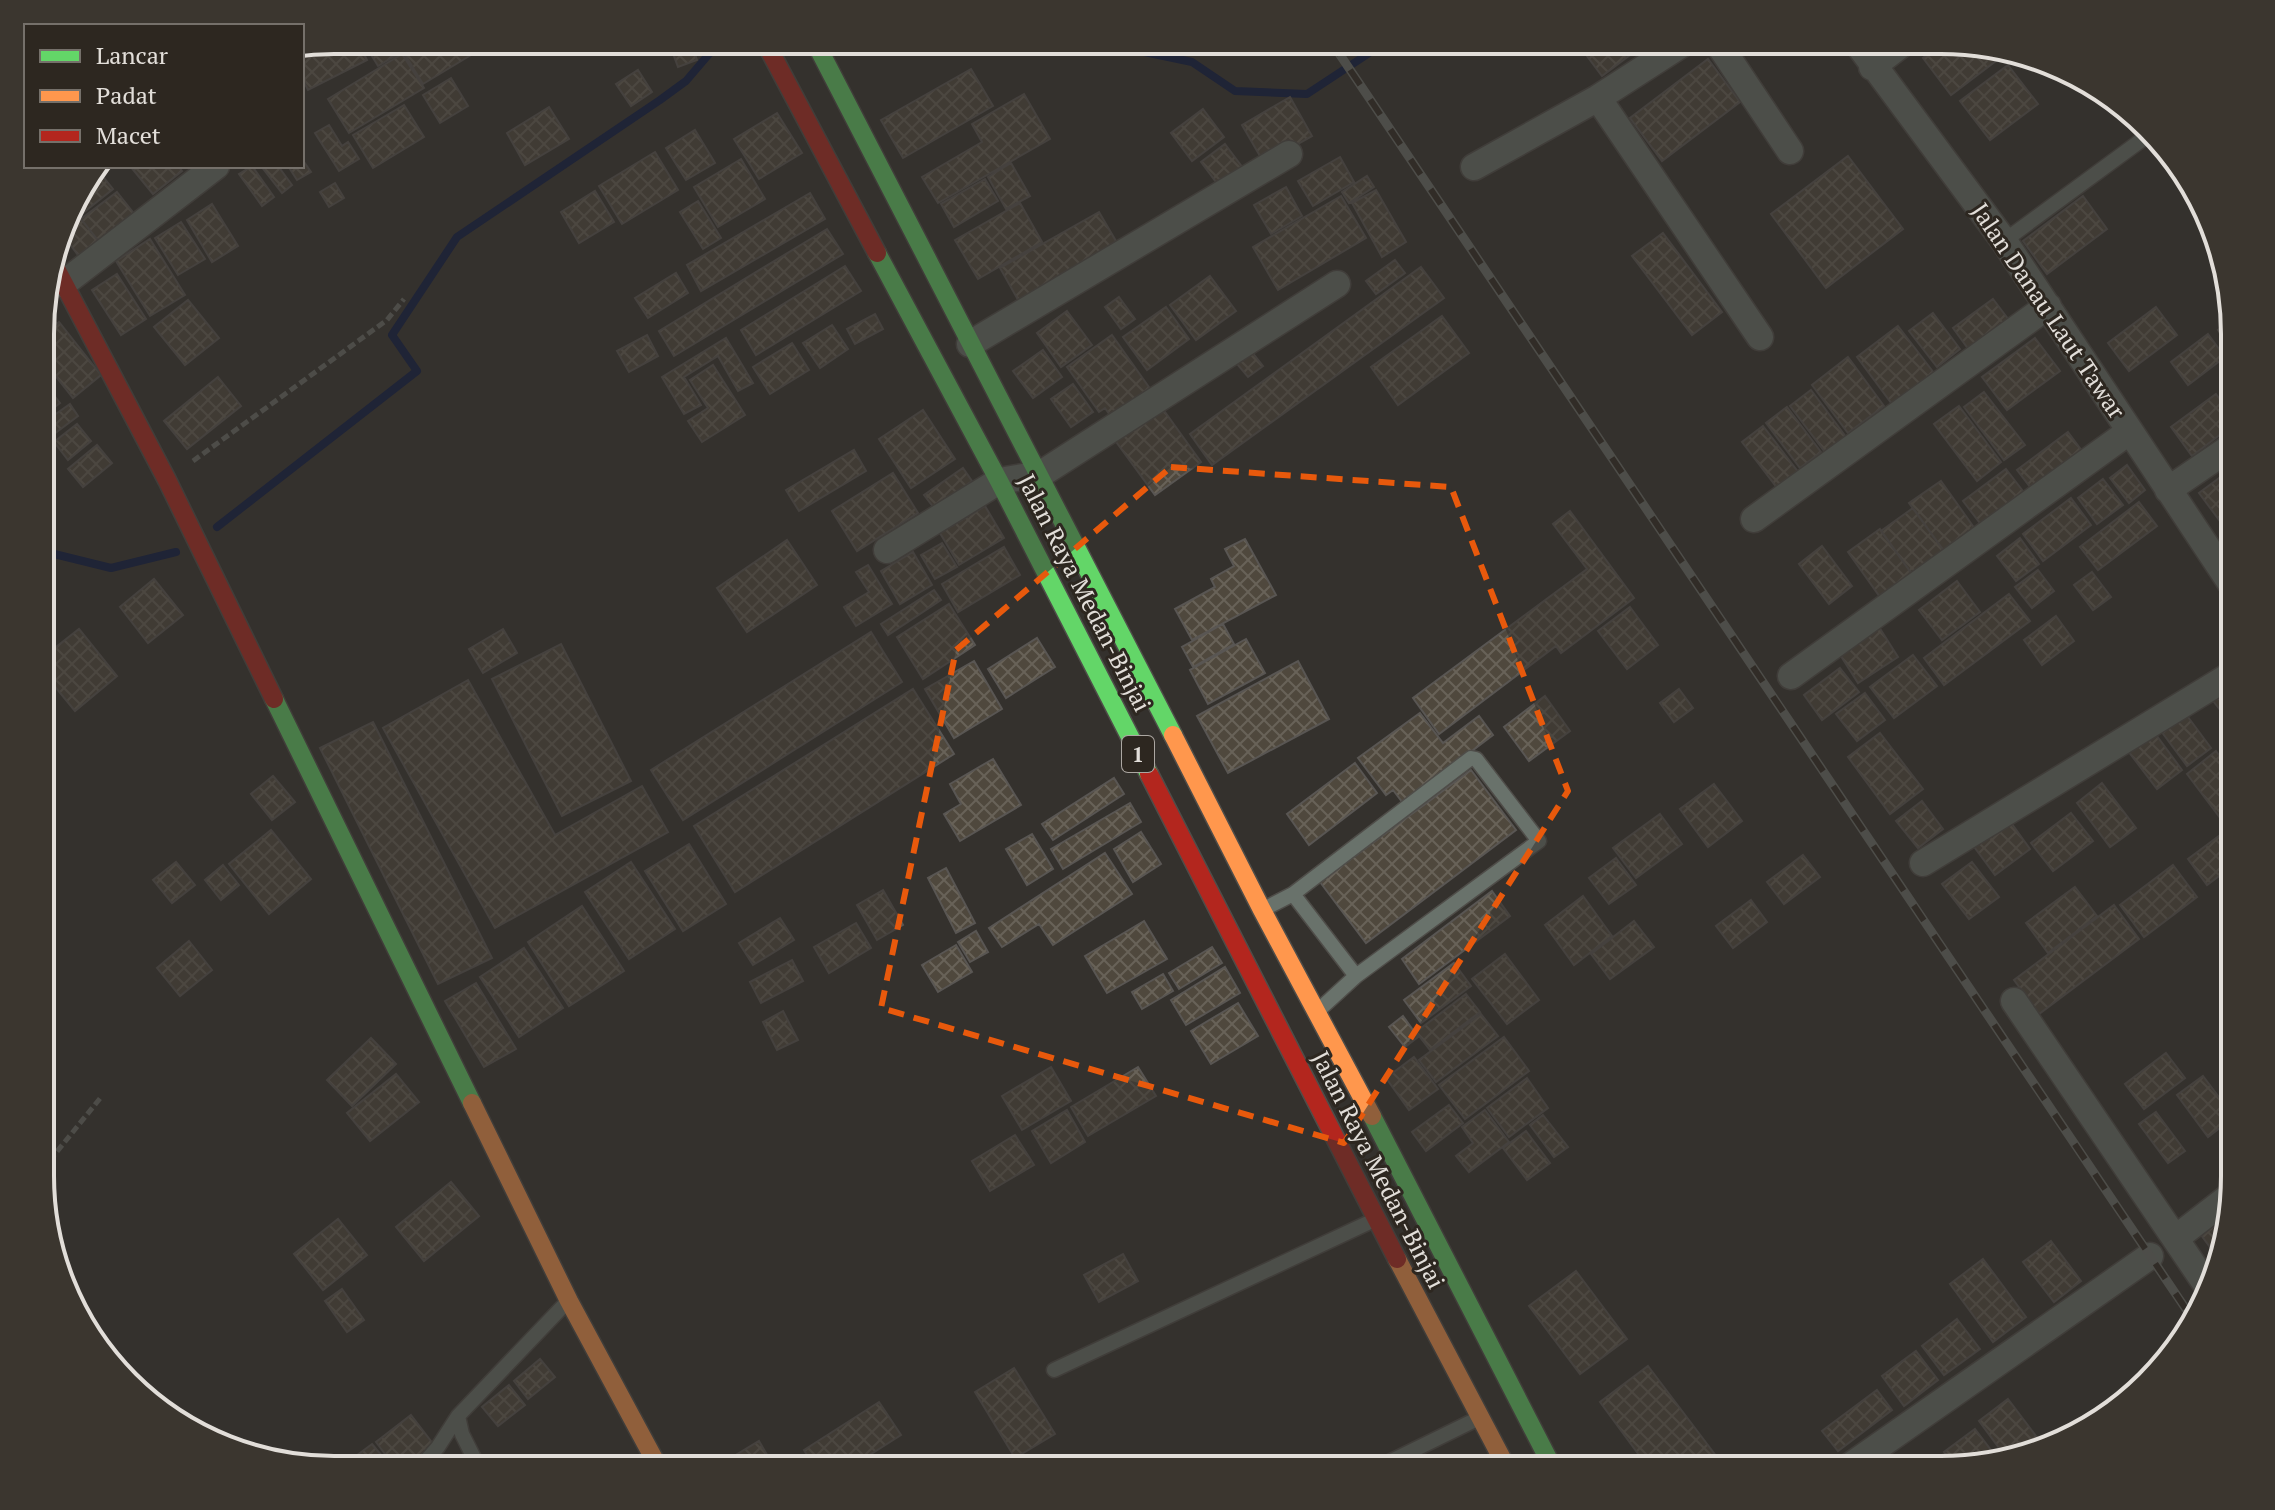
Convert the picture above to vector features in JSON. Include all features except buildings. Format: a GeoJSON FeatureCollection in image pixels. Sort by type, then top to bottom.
{"type":"FeatureCollection","features":[{"type":"Feature","properties":{"kind":"main road","name":"Jalan Raya Medan-Binjai"},"geometry":{"type":"LineString","coordinates":[[772,55],[999,481],[1376,1219],[1501,1455]]}},
{"type":"Feature","properties":{"kind":"main road","name":"Jalan Raya Medan-Binjai"},"geometry":{"type":"LineString","coordinates":[[822,55],[1546,1455]]}},
{"type":"Feature","properties":{"kind":"main road"},"geometry":{"type":"LineString","coordinates":[[60,277],[167,480],[569,1301],[652,1456]]}},
{"type":"Feature","properties":{"kind":"street"},"geometry":{"type":"LineString","coordinates":[[1474,167],[1598,98],[1666,54]]}},
{"type":"Feature","properties":{"kind":"street"},"geometry":{"type":"LineString","coordinates":[[1725,54],[1790,151]]}},
{"type":"Feature","properties":{"kind":"street","name":"Jalan Danau Laut Tawar"},"geometry":{"type":"LineString","coordinates":[[1864,54],[2004,241],[2168,490],[2220,564]]}},
{"type":"Feature","properties":{"kind":"street"},"geometry":{"type":"LineString","coordinates":[[1872,67],[1889,54]]}},
{"type":"Feature","properties":{"kind":"street"},"geometry":{"type":"LineString","coordinates":[[1598,98],[1760,337]]}},
{"type":"Feature","properties":{"kind":"street"},"geometry":{"type":"LineString","coordinates":[[970,344],[1289,154]]}},
{"type":"Feature","properties":{"kind":"street"},"geometry":{"type":"LineString","coordinates":[[62,271],[213,168]]}},
{"type":"Feature","properties":{"kind":"street"},"geometry":{"type":"LineString","coordinates":[[887,550],[999,481],[1041,474],[1337,284]]}},
{"type":"Feature","properties":{"kind":"street"},"geometry":{"type":"LineString","coordinates":[[1754,519],[2048,306]]}},
{"type":"Feature","properties":{"kind":"street"},"geometry":{"type":"LineString","coordinates":[[1791,676],[2130,431]]}},
{"type":"Feature","properties":{"kind":"street"},"geometry":{"type":"LineString","coordinates":[[2168,490],[2220,454]]}},
{"type":"Feature","properties":{"kind":"street"},"geometry":{"type":"LineString","coordinates":[[1923,863],[2220,681]]}},
{"type":"Feature","properties":{"kind":"street"},"geometry":{"type":"LineString","coordinates":[[2014,1001],[2202,1278]]}},
{"type":"Feature","properties":{"kind":"street"},"geometry":{"type":"LineString","coordinates":[[2176,1238],[2219,1204]]}},
{"type":"Feature","properties":{"kind":"street"},"geometry":{"type":"LineString","coordinates":[[1866,1455],[2150,1256]]}},
{"type":"Feature","properties":{"kind":"lane"},"geometry":{"type":"LineString","coordinates":[[2004,241],[2142,140]]}},
{"type":"Feature","properties":{"kind":"lane"},"geometry":{"type":"LineString","coordinates":[[1262,910],[1293,894],[1471,758],[1476,759],[1539,841],[1356,976],[1318,1011]]}},
{"type":"Feature","properties":{"kind":"lane"},"geometry":{"type":"LineString","coordinates":[[1293,894],[1356,976]]}},
{"type":"Feature","properties":{"kind":"lane"},"geometry":{"type":"LineString","coordinates":[[1054,1370],[1376,1219]]}},
{"type":"Feature","properties":{"kind":"lane"},"geometry":{"type":"LineString","coordinates":[[430,1456],[458,1416],[569,1301]]}},
{"type":"Feature","properties":{"kind":"lane"},"geometry":{"type":"LineString","coordinates":[[458,1416],[462,1434],[473,1456]]}},
{"type":"Feature","properties":{"kind":"lane"},"geometry":{"type":"LineString","coordinates":[[1403,1455],[1481,1417]]}},
{"type":"Feature","properties":{"kind":"path"},"geometry":{"type":"LineString","coordinates":[[167,480],[387,320],[404,299]]}},
{"type":"Feature","properties":{"kind":"path"},"geometry":{"type":"LineString","coordinates":[[54,1155],[102,1096]]}},
{"type":"Feature","properties":{"kind":"highlighted area"},"geometry":{"type":"Polygon","coordinates":[[[1171,467],[1451,487],[1568,791],[1344,1143],[881,1008],[956,650],[1171,467]]]}},
{"type":"Feature","properties":{"kind":"waterway"},"geometry":{"type":"LineString","coordinates":[[1156,54],[1192,62],[1235,91],[1307,94],[1367,54]]}},
{"type":"Feature","properties":{"kind":"waterway"},"geometry":{"type":"LineString","coordinates":[[217,527],[417,371],[392,335],[457,237],[660,100],[686,81],[708,55]]}},
{"type":"Feature","properties":{"kind":"waterway"},"geometry":{"type":"LineString","coordinates":[[54,554],[111,568],[176,552]]}},
{"type":"Feature","properties":{"kind":"railway"},"geometry":{"type":"LineString","coordinates":[[1340,54],[2186,1310]]}},
{"type":"Feature","properties":{"kind":"traffic: fast"},"geometry":{"type":"LineString","coordinates":[[822,55],[1173,735]]}},
{"type":"Feature","properties":{"kind":"traffic: fast"},"geometry":{"type":"LineString","coordinates":[[877,253],[999,481],[1149,774]]}},
{"type":"Feature","properties":{"kind":"traffic: fast"},"geometry":{"type":"LineString","coordinates":[[274,699],[472,1103]]}},
{"type":"Feature","properties":{"kind":"traffic: fast"},"geometry":{"type":"LineString","coordinates":[[1372,1116],[1546,1455]]}},
{"type":"Feature","properties":{"kind":"traffic: slow"},"geometry":{"type":"LineString","coordinates":[[1173,735],[1372,1116]]}},
{"type":"Feature","properties":{"kind":"traffic: slow"},"geometry":{"type":"LineString","coordinates":[[472,1103],[569,1301],[652,1456]]}},
{"type":"Feature","properties":{"kind":"traffic: slow"},"geometry":{"type":"LineString","coordinates":[[1397,1259],[1500,1455]]}},
{"type":"Feature","properties":{"kind":"traffic: jam"},"geometry":{"type":"LineString","coordinates":[[772,55],[877,253]]}},
{"type":"Feature","properties":{"kind":"traffic: jam"},"geometry":{"type":"LineString","coordinates":[[60,276],[167,480],[274,699]]}},
{"type":"Feature","properties":{"kind":"traffic: jam"},"geometry":{"type":"LineString","coordinates":[[1149,774],[1397,1259]]}}]}
